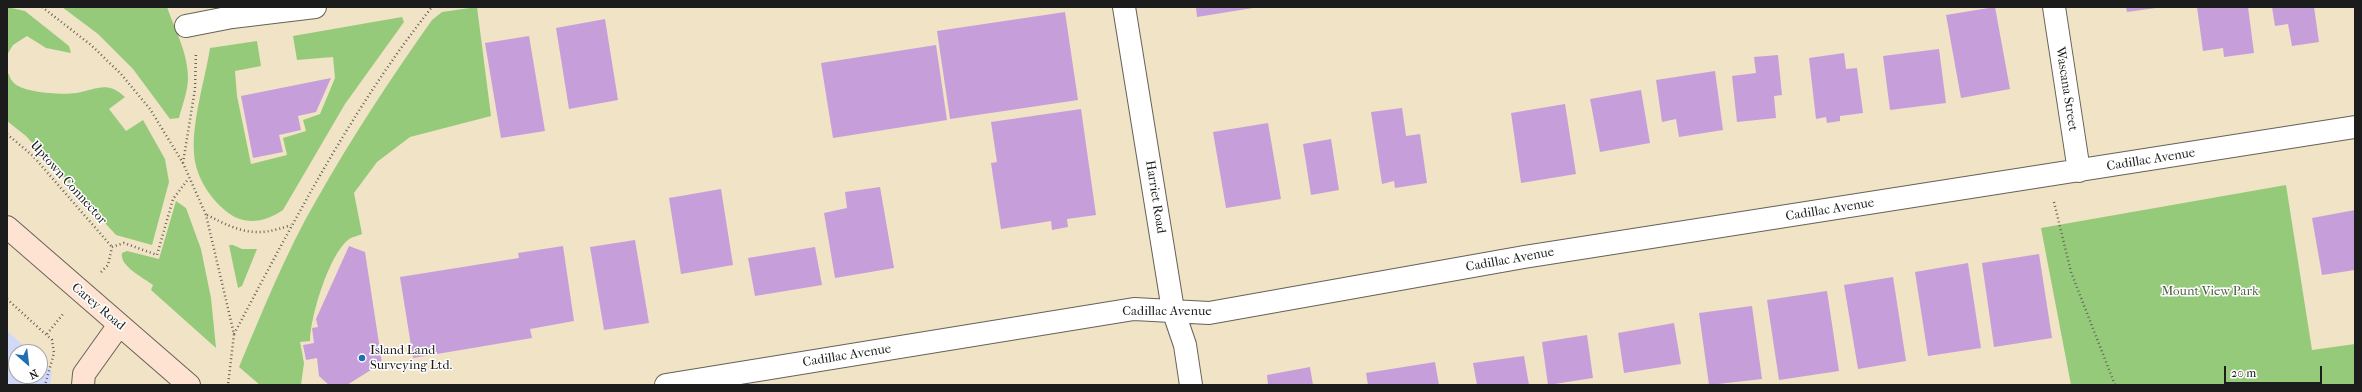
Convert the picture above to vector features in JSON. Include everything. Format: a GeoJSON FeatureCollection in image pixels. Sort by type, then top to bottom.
{"type":"FeatureCollection","features":[{"type":"Feature","properties":{"kind":"street"},"geometry":{"type":"LineString","coordinates":[[186,26],[232,17],[315,7]]}},
{"type":"Feature","properties":{"kind":"street","name":"Harriet Road"},"geometry":{"type":"LineString","coordinates":[[1124,7],[1173,310],[1185,345],[1191,385]]}},
{"type":"Feature","properties":{"kind":"street","name":"Wascana Street"},"geometry":{"type":"LineString","coordinates":[[2054,7],[2079,171]]}},
{"type":"Feature","properties":{"kind":"street","name":"Cadillac Avenue"},"geometry":{"type":"LineString","coordinates":[[666,385],[1134,309],[1209,313],[1524,257],[2355,127]]}},
{"type":"Feature","properties":{"kind":"street","name":"Carey Road"},"geometry":{"type":"LineString","coordinates":[[7,228],[189,385]]}},
{"type":"Feature","properties":{"kind":"street"},"geometry":{"type":"LineString","coordinates":[[83,385],[84,374],[119,325]]}},
{"type":"Feature","properties":{"kind":"path"},"geometry":{"type":"LineString","coordinates":[[42,7],[91,45],[121,74],[150,109],[183,163],[206,215],[234,334],[228,385]]}},
{"type":"Feature","properties":{"kind":"path"},"geometry":{"type":"LineString","coordinates":[[234,334],[291,225],[335,146],[374,86],[432,7]]}},
{"type":"Feature","properties":{"kind":"path"},"geometry":{"type":"LineString","coordinates":[[183,163],[195,89],[197,55]]}},
{"type":"Feature","properties":{"kind":"path","name":"Uptown Connector"},"geometry":{"type":"LineString","coordinates":[[7,134],[33,156],[112,248]]}},
{"type":"Feature","properties":{"kind":"path"},"geometry":{"type":"LineString","coordinates":[[108,265],[112,248],[124,243],[157,255],[173,199],[189,177]]}},
{"type":"Feature","properties":{"kind":"path"},"geometry":{"type":"LineString","coordinates":[[2055,212],[2071,272],[2115,385]]}},
{"type":"Feature","properties":{"kind":"path"},"geometry":{"type":"LineString","coordinates":[[206,215],[236,228],[255,234],[274,231],[291,225]]}},
{"type":"Feature","properties":{"kind":"path"},"geometry":{"type":"LineString","coordinates":[[7,299],[52,340],[54,353],[45,385]]}},
{"type":"Feature","properties":{"kind":"path"},"geometry":{"type":"LineString","coordinates":[[46,334],[56,322]]}},
{"type":"Feature","properties":{"kind":"shaded area"},"geometry":{"type":"Polygon","coordinates":[[[7,331],[22,344],[8,344],[8,384],[48,384],[48,367],[52,371],[50,385],[7,385],[7,331]]]}},
{"type":"Feature","properties":{"kind":"green space"},"geometry":{"type":"Polygon","coordinates":[[[7,7],[25,11],[69,46],[71,53],[46,48],[27,36],[13,45],[7,55],[7,7]]]}},
{"type":"Feature","properties":{"kind":"green space"},"geometry":{"type":"Polygon","coordinates":[[[62,7],[167,7],[186,60],[188,78],[185,98],[179,118],[170,119],[133,69],[98,34],[62,7]]]}},
{"type":"Feature","properties":{"kind":"green space"},"geometry":{"type":"Polygon","coordinates":[[[477,7],[491,116],[410,137],[377,162],[354,193],[362,234],[348,240],[334,259],[317,302],[313,317],[310,341],[300,342],[304,363],[301,385],[260,385],[239,367],[285,260],[317,199],[372,108],[432,20],[442,12],[477,7]]]}},
{"type":"Feature","properties":{"kind":"green space"},"geometry":{"type":"Polygon","coordinates":[[[402,17],[404,22],[345,104],[283,210],[264,219],[250,221],[237,218],[223,209],[205,187],[197,170],[194,153],[195,127],[210,48],[257,41],[261,66],[235,71],[237,96],[251,164],[287,155],[283,138],[306,131],[303,120],[320,114],[335,78],[333,57],[297,60],[293,36],[402,17]]]}},
{"type":"Feature","properties":{"kind":"green space"},"geometry":{"type":"Polygon","coordinates":[[[7,71],[12,81],[18,86],[33,91],[70,94],[107,87],[125,97],[109,109],[126,131],[143,120],[165,159],[169,182],[152,245],[116,235],[26,136],[7,121],[7,71]]]}},
{"type":"Feature","properties":{"kind":"green space","name":"Mount View Park"},"geometry":{"type":"Polygon","coordinates":[[[2286,185],[2312,350],[2355,344],[2355,385],[2071,385],[2041,228],[2286,185]]]}},
{"type":"Feature","properties":{"kind":"green space"},"geometry":{"type":"Polygon","coordinates":[[[176,201],[186,208],[201,249],[211,298],[216,348],[151,290],[153,285],[128,267],[122,258],[122,253],[127,251],[159,259],[176,201]]]}},
{"type":"Feature","properties":{"kind":"green space"},"geometry":{"type":"Polygon","coordinates":[[[229,245],[242,249],[257,249],[242,286],[238,288],[229,245]]]}},
{"type":"Feature","properties":{"kind":"building"},"geometry":{"type":"Polygon","coordinates":[[[1196,7],[1253,7],[1253,8],[1197,17],[1196,7]]]}},
{"type":"Feature","properties":{"kind":"building"},"geometry":{"type":"Polygon","coordinates":[[[1995,7],[2010,89],[1961,98],[1946,15],[1995,7]]]}},
{"type":"Feature","properties":{"kind":"building"},"geometry":{"type":"Polygon","coordinates":[[[2126,7],[2156,7],[2156,8],[2127,12],[2126,7]]]}},
{"type":"Feature","properties":{"kind":"building"},"geometry":{"type":"Polygon","coordinates":[[[2197,7],[2248,7],[2254,53],[2224,57],[2223,48],[2203,51],[2197,7]]]}},
{"type":"Feature","properties":{"kind":"building"},"geometry":{"type":"Polygon","coordinates":[[[2272,7],[2314,7],[2319,42],[2292,46],[2288,24],[2275,26],[2272,7]]]}},
{"type":"Feature","properties":{"kind":"building"},"geometry":{"type":"Polygon","coordinates":[[[1065,12],[1078,100],[950,119],[937,31],[1065,12]]]}},
{"type":"Feature","properties":{"kind":"building"},"geometry":{"type":"Polygon","coordinates":[[[605,19],[618,100],[569,109],[556,28],[605,19]]]}},
{"type":"Feature","properties":{"kind":"building"},"geometry":{"type":"Polygon","coordinates":[[[529,36],[545,131],[501,138],[485,43],[529,36]]]}},
{"type":"Feature","properties":{"kind":"building"},"geometry":{"type":"Polygon","coordinates":[[[936,45],[947,120],[833,138],[821,63],[936,45]]]}},
{"type":"Feature","properties":{"kind":"building"},"geometry":{"type":"Polygon","coordinates":[[[1939,49],[1946,103],[1890,110],[1883,56],[1939,49]]]}},
{"type":"Feature","properties":{"kind":"building"},"geometry":{"type":"Polygon","coordinates":[[[1844,53],[1846,69],[1857,68],[1863,113],[1840,116],[1840,121],[1827,123],[1826,117],[1816,119],[1809,58],[1844,53]]]}},
{"type":"Feature","properties":{"kind":"building"},"geometry":{"type":"Polygon","coordinates":[[[1778,55],[1782,95],[1774,96],[1776,118],[1737,122],[1732,76],[1756,73],[1754,57],[1778,55]]]}},
{"type":"Feature","properties":{"kind":"building"},"geometry":{"type":"Polygon","coordinates":[[[1715,71],[1723,130],[1679,137],[1676,119],[1662,122],[1656,80],[1715,71]]]}},
{"type":"Feature","properties":{"kind":"building"},"geometry":{"type":"Polygon","coordinates":[[[331,78],[316,112],[298,116],[301,130],[279,135],[283,152],[253,158],[241,96],[331,78]]]}},
{"type":"Feature","properties":{"kind":"building"},"geometry":{"type":"Polygon","coordinates":[[[1641,90],[1650,143],[1600,152],[1590,99],[1641,90]]]}},
{"type":"Feature","properties":{"kind":"building"},"geometry":{"type":"Polygon","coordinates":[[[1565,104],[1576,174],[1521,183],[1511,113],[1565,104]]]}},
{"type":"Feature","properties":{"kind":"building"},"geometry":{"type":"Polygon","coordinates":[[[1402,108],[1406,136],[1420,134],[1427,183],[1395,188],[1394,181],[1382,184],[1371,112],[1402,108]]]}},
{"type":"Feature","properties":{"kind":"building"},"geometry":{"type":"Polygon","coordinates":[[[1081,109],[1096,215],[1067,219],[1068,227],[1052,230],[1051,221],[1001,229],[991,163],[997,162],[991,122],[1081,109]]]}},
{"type":"Feature","properties":{"kind":"building"},"geometry":{"type":"Polygon","coordinates":[[[1268,123],[1281,199],[1226,208],[1213,132],[1268,123]]]}},
{"type":"Feature","properties":{"kind":"building"},"geometry":{"type":"Polygon","coordinates":[[[1331,139],[1339,190],[1311,195],[1303,144],[1331,139]]]}},
{"type":"Feature","properties":{"kind":"building"},"geometry":{"type":"Polygon","coordinates":[[[880,187],[894,268],[835,278],[824,213],[847,208],[845,192],[880,187]]]}},
{"type":"Feature","properties":{"kind":"building"},"geometry":{"type":"Polygon","coordinates":[[[721,189],[733,265],[681,274],[669,198],[721,189]]]}},
{"type":"Feature","properties":{"kind":"building"},"geometry":{"type":"Polygon","coordinates":[[[2355,210],[2355,270],[2322,275],[2312,218],[2355,210]]]}},
{"type":"Feature","properties":{"kind":"building"},"geometry":{"type":"Polygon","coordinates":[[[635,240],[649,323],[604,330],[590,247],[635,240]]]}},
{"type":"Feature","properties":{"kind":"building"},"geometry":{"type":"Polygon","coordinates":[[[349,246],[365,252],[382,363],[347,385],[329,385],[319,376],[317,358],[306,360],[303,345],[314,343],[312,328],[318,327],[316,319],[349,246]]]}},
{"type":"Feature","properties":{"kind":"building"},"geometry":{"type":"Polygon","coordinates":[[[563,246],[574,321],[530,329],[532,338],[413,358],[400,277],[519,258],[518,253],[563,246]]]}},
{"type":"Feature","properties":{"kind":"building"},"geometry":{"type":"Polygon","coordinates":[[[815,247],[822,285],[755,296],[748,258],[815,247]]]}},
{"type":"Feature","properties":{"kind":"building"},"geometry":{"type":"Polygon","coordinates":[[[2039,254],[2052,338],[1994,347],[1982,263],[2039,254]]]}},
{"type":"Feature","properties":{"kind":"building"},"geometry":{"type":"Polygon","coordinates":[[[1968,263],[1981,348],[1928,356],[1915,272],[1968,263]]]}},
{"type":"Feature","properties":{"kind":"building"},"geometry":{"type":"Polygon","coordinates":[[[1893,277],[1906,361],[1858,369],[1844,285],[1893,277]]]}},
{"type":"Feature","properties":{"kind":"building"},"geometry":{"type":"Polygon","coordinates":[[[1827,291],[1839,371],[1779,380],[1767,300],[1827,291]]]}},
{"type":"Feature","properties":{"kind":"building"},"geometry":{"type":"Polygon","coordinates":[[[1752,306],[1762,379],[1709,385],[1699,313],[1752,306]]]}},
{"type":"Feature","properties":{"kind":"building"},"geometry":{"type":"Polygon","coordinates":[[[1674,323],[1681,364],[1624,373],[1618,333],[1674,323]]]}},
{"type":"Feature","properties":{"kind":"building"},"geometry":{"type":"Polygon","coordinates":[[[1587,335],[1593,378],[1548,385],[1542,342],[1587,335]]]}},
{"type":"Feature","properties":{"kind":"building"},"geometry":{"type":"Polygon","coordinates":[[[1524,356],[1529,385],[1477,385],[1473,363],[1524,356]]]}},
{"type":"Feature","properties":{"kind":"building"},"geometry":{"type":"Polygon","coordinates":[[[1435,362],[1439,385],[1368,385],[1366,373],[1435,362]]]}},
{"type":"Feature","properties":{"kind":"building"},"geometry":{"type":"Polygon","coordinates":[[[1310,367],[1313,385],[1268,385],[1267,375],[1310,367]]]}},
{"type":"Feature","properties":{"kind":"place","name":"Island Land Surveying Ltd."},"geometry":{"type":"Point","coordinates":[362,358]}}]}
